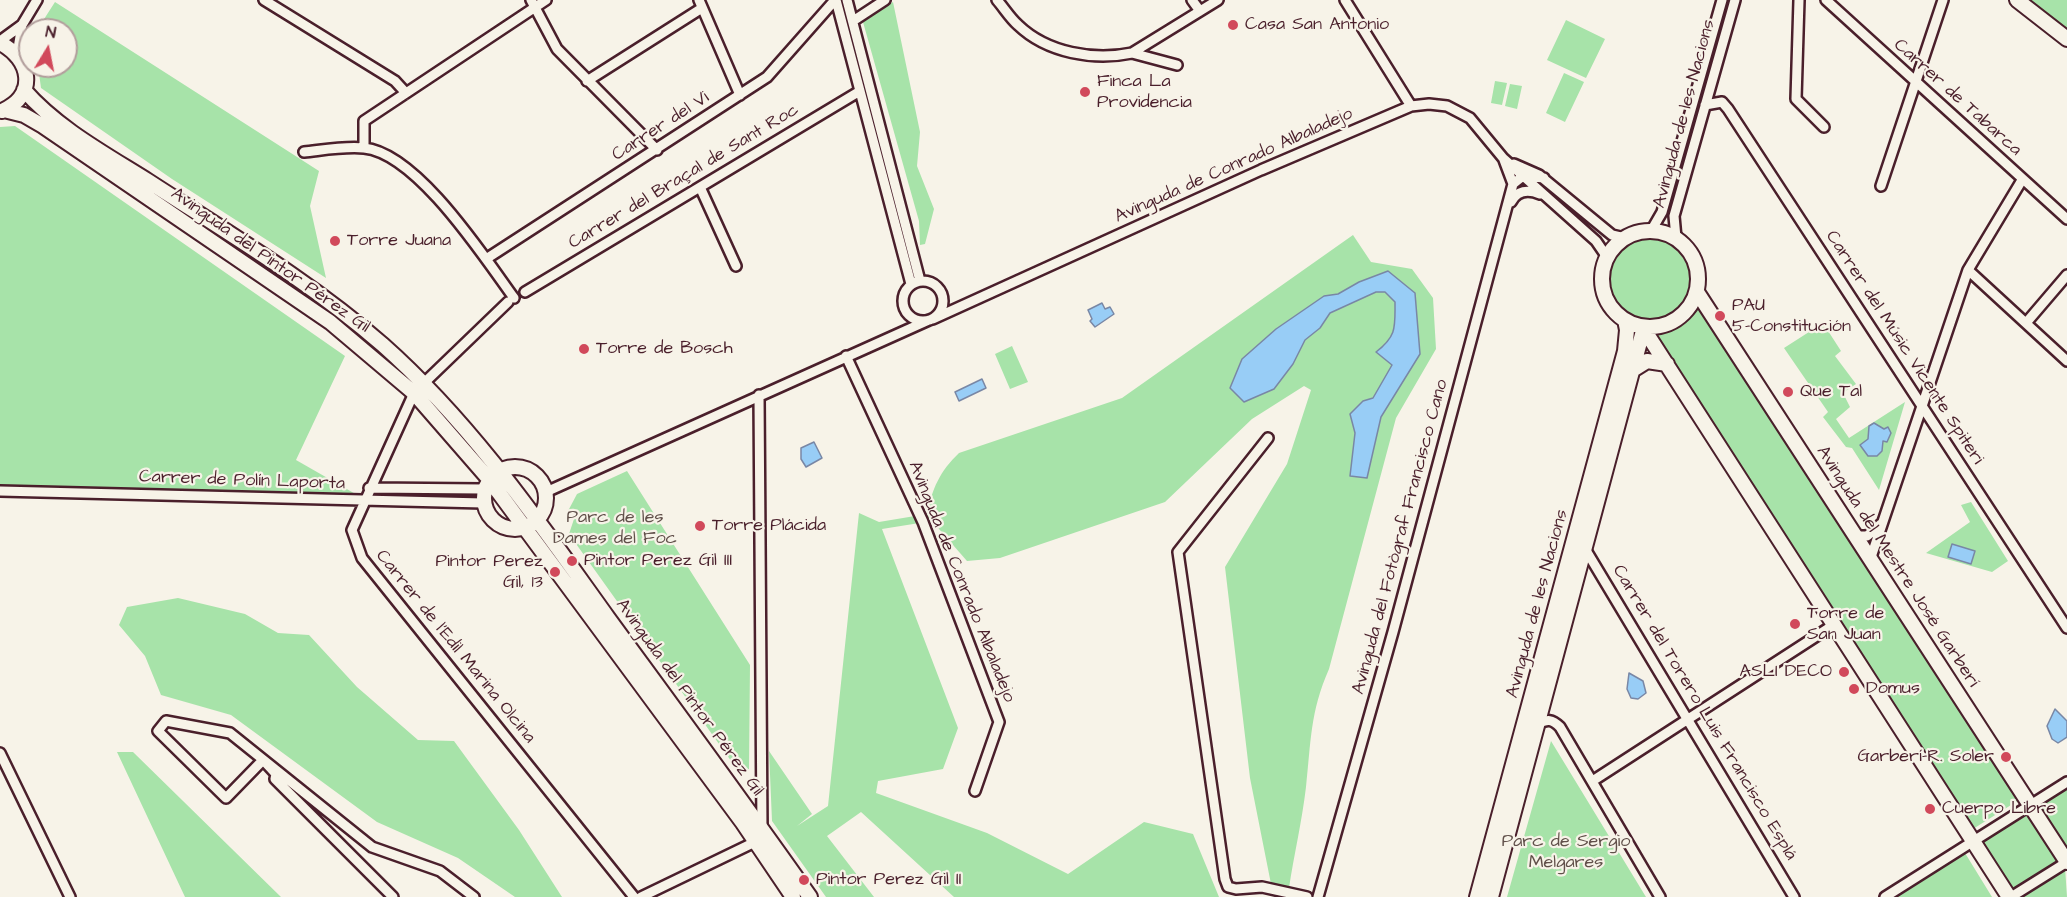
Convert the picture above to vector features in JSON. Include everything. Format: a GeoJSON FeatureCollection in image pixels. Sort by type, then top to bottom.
{"type":"FeatureCollection","features":[{"type":"Feature","properties":{"kind":"street"},"geometry":{"type":"LineString","coordinates":[[26,18],[37,0]]}},
{"type":"Feature","properties":{"kind":"street"},"geometry":{"type":"LineString","coordinates":[[264,0],[395,81],[406,93]]}},
{"type":"Feature","properties":{"kind":"street"},"geometry":{"type":"LineString","coordinates":[[364,148],[364,121],[532,4],[546,0]]}},
{"type":"Feature","properties":{"kind":"street"},"geometry":{"type":"LineString","coordinates":[[835,0],[916,283]]}},
{"type":"Feature","properties":{"kind":"street","name":"Carrer del Vi"},"geometry":{"type":"LineString","coordinates":[[486,260],[767,77],[835,0]]}},
{"type":"Feature","properties":{"kind":"street"},"geometry":{"type":"LineString","coordinates":[[847,0],[916,283]]}},
{"type":"Feature","properties":{"kind":"street"},"geometry":{"type":"LineString","coordinates":[[853,21],[885,0]]}},
{"type":"Feature","properties":{"kind":"street"},"geometry":{"type":"LineString","coordinates":[[997,0],[1018,26],[1047,46],[1077,54],[1116,57],[1132,53],[1218,0]]}},
{"type":"Feature","properties":{"kind":"street"},"geometry":{"type":"LineString","coordinates":[[1192,0],[1200,11]]}},
{"type":"Feature","properties":{"kind":"street"},"geometry":{"type":"LineString","coordinates":[[1345,0],[1411,106],[1447,106],[1470,118],[1503,158],[1596,241],[1607,257]]}},
{"type":"Feature","properties":{"kind":"street","name":"Avinguda de les Nacions"},"geometry":{"type":"LineString","coordinates":[[1651,231],[1662,212],[1722,0]]}},
{"type":"Feature","properties":{"kind":"street","name":"Avinguda de les Nacions"},"geometry":{"type":"LineString","coordinates":[[1676,238],[1674,216],[1735,0]]}},
{"type":"Feature","properties":{"kind":"street"},"geometry":{"type":"LineString","coordinates":[[1799,0],[1796,99],[1824,127]]}},
{"type":"Feature","properties":{"kind":"street","name":"Carrer de Tabarca"},"geometry":{"type":"LineString","coordinates":[[1826,0],[1915,84],[2067,219]]}},
{"type":"Feature","properties":{"kind":"street"},"geometry":{"type":"LineString","coordinates":[[1881,186],[1943,0]]}},
{"type":"Feature","properties":{"kind":"street"},"geometry":{"type":"LineString","coordinates":[[2018,0],[2067,39]]}},
{"type":"Feature","properties":{"kind":"street"},"geometry":{"type":"LineString","coordinates":[[532,4],[557,49],[586,81],[657,150]]}},
{"type":"Feature","properties":{"kind":"street"},"geometry":{"type":"LineString","coordinates":[[586,81],[701,4],[740,95]]}},
{"type":"Feature","properties":{"kind":"street"},"geometry":{"type":"LineString","coordinates":[[2,111],[19,99],[24,90],[26,71],[17,54],[0,42],[18,28]]}},
{"type":"Feature","properties":{"kind":"street"},"geometry":{"type":"LineString","coordinates":[[17,54],[18,48]]}},
{"type":"Feature","properties":{"kind":"street"},"geometry":{"type":"LineString","coordinates":[[1132,53],[1177,65]]}},
{"type":"Feature","properties":{"kind":"street","name":"Avinguda del Pintor Pérez Gil"},"geometry":{"type":"LineString","coordinates":[[24,90],[39,107],[96,148],[326,300],[382,344],[419,388],[489,485],[532,525],[741,801],[793,897]]}},
{"type":"Feature","properties":{"kind":"street","name":"Carrer del Braçal de Sant Roc"},"geometry":{"type":"LineString","coordinates":[[525,292],[860,91]]}},
{"type":"Feature","properties":{"kind":"street","name":"Carrer del Músic Vicente Spiteri"},"geometry":{"type":"LineString","coordinates":[[1705,105],[1722,102],[1728,109],[2067,628]]}},
{"type":"Feature","properties":{"kind":"street","name":"Avinguda de Conrado Albaladejo"},"geometry":{"type":"LineString","coordinates":[[546,492],[1261,170],[1411,106]]}},
{"type":"Feature","properties":{"kind":"street","name":"Avinguda del Pintor Pérez Gil"},"geometry":{"type":"LineString","coordinates":[[2,111],[24,115],[38,123],[283,289],[419,388]]}},
{"type":"Feature","properties":{"kind":"street"},"geometry":{"type":"LineString","coordinates":[[304,152],[364,148],[393,158],[439,200],[486,260]]}},
{"type":"Feature","properties":{"kind":"street"},"geometry":{"type":"LineString","coordinates":[[1503,158],[1541,176],[1612,235],[1626,238],[1651,231],[1676,238],[1691,254],[1698,269],[1697,292],[1692,304],[1682,316],[1667,324],[1645,327],[1625,321],[1609,304],[1602,287],[1602,272],[1607,257],[1626,238]]}},
{"type":"Feature","properties":{"kind":"street"},"geometry":{"type":"LineString","coordinates":[[1503,158],[1513,184],[1523,176],[1541,176]]}},
{"type":"Feature","properties":{"kind":"street"},"geometry":{"type":"LineString","coordinates":[[1870,560],[1921,403],[1968,270],[2022,180]]}},
{"type":"Feature","properties":{"kind":"street","name":"Avinguda del Fotògraf Francisco Cano"},"geometry":{"type":"LineString","coordinates":[[1318,897],[1513,184]]}},
{"type":"Feature","properties":{"kind":"street"},"geometry":{"type":"LineString","coordinates":[[700,187],[736,266]]}},
{"type":"Feature","properties":{"kind":"street"},"geometry":{"type":"LineString","coordinates":[[1508,207],[1514,196],[1522,191],[1532,190],[1546,196]]}},
{"type":"Feature","properties":{"kind":"street","name":"Carrer de l'Edil Marina Olcina"},"geometry":{"type":"LineString","coordinates":[[486,260],[511,300],[419,388],[369,488],[352,530],[362,558],[634,897]]}},
{"type":"Feature","properties":{"kind":"street"},"geometry":{"type":"LineString","coordinates":[[1968,270],[2067,361]]}},
{"type":"Feature","properties":{"kind":"street"},"geometry":{"type":"LineString","coordinates":[[2026,323],[2067,274]]}},
{"type":"Feature","properties":{"kind":"street"},"geometry":{"type":"LineString","coordinates":[[906,330],[909,315],[903,302],[905,292],[916,283],[936,285],[943,296],[957,308]]}},
{"type":"Feature","properties":{"kind":"street","name":"Avinguda del Mestre José Garberí"},"geometry":{"type":"LineString","coordinates":[[1697,292],[2067,862]]}},
{"type":"Feature","properties":{"kind":"street"},"geometry":{"type":"LineString","coordinates":[[909,315],[916,320],[931,319],[941,310],[943,296]]}},
{"type":"Feature","properties":{"kind":"street","name":"Avinguda de les Nacions"},"geometry":{"type":"LineString","coordinates":[[1477,897],[1625,351],[1627,330],[1625,321]]}},
{"type":"Feature","properties":{"kind":"street"},"geometry":{"type":"LineString","coordinates":[[1645,327],[1666,364],[2010,897],[2067,862]]}},
{"type":"Feature","properties":{"kind":"street","name":"Avinguda de les Nacions"},"geometry":{"type":"LineString","coordinates":[[1491,897],[1631,371],[1645,327]]}},
{"type":"Feature","properties":{"kind":"street","name":"Avinguda de Conrado Albaladejo"},"geometry":{"type":"LineString","coordinates":[[846,356],[923,522],[999,722],[975,791]]}},
{"type":"Feature","properties":{"kind":"street"},"geometry":{"type":"LineString","coordinates":[[1631,371],[1647,361],[1666,364]]}},
{"type":"Feature","properties":{"kind":"street"},"geometry":{"type":"LineString","coordinates":[[641,897],[759,836],[762,794],[759,395]]}},
{"type":"Feature","properties":{"kind":"street"},"geometry":{"type":"LineString","coordinates":[[1268,438],[1178,552],[1225,879],[1228,887],[1236,889],[1262,886],[1307,897]]}},
{"type":"Feature","properties":{"kind":"street"},"geometry":{"type":"LineString","coordinates":[[489,485],[512,468],[538,474],[546,492],[545,506],[532,525]]}},
{"type":"Feature","properties":{"kind":"street","name":"Avinguda del Pintor Pérez Gil"},"geometry":{"type":"LineString","coordinates":[[489,485],[495,522],[508,528],[532,525]]}},
{"type":"Feature","properties":{"kind":"street","name":"Carrer de Polín Laporta"},"geometry":{"type":"LineString","coordinates":[[369,488],[489,485]]}},
{"type":"Feature","properties":{"kind":"street","name":"Carrer de Polín Laporta"},"geometry":{"type":"LineString","coordinates":[[0,491],[363,502],[489,485]]}},
{"type":"Feature","properties":{"kind":"street"},"geometry":{"type":"LineString","coordinates":[[1855,536],[1867,536],[1881,524]]}},
{"type":"Feature","properties":{"kind":"street","name":"Avinguda del Pintor Pérez Gil"},"geometry":{"type":"LineString","coordinates":[[532,525],[759,836],[810,897]]}},
{"type":"Feature","properties":{"kind":"street","name":"Carrer del Torero Luis Francisco Esplá"},"geometry":{"type":"LineString","coordinates":[[1584,547],[1794,897]]}},
{"type":"Feature","properties":{"kind":"street"},"geometry":{"type":"LineString","coordinates":[[1594,780],[1834,624]]}},
{"type":"Feature","properties":{"kind":"street"},"geometry":{"type":"LineString","coordinates":[[1537,724],[1546,720],[1554,721],[1594,780],[1660,897]]}},
{"type":"Feature","properties":{"kind":"street"},"geometry":{"type":"LineString","coordinates":[[393,897],[275,779],[276,774],[263,760],[226,798],[158,731],[166,721],[230,733],[372,847],[440,871],[474,897]]}},
{"type":"Feature","properties":{"kind":"street"},"geometry":{"type":"LineString","coordinates":[[0,753],[70,897]]}},
{"type":"Feature","properties":{"kind":"street"},"geometry":{"type":"LineString","coordinates":[[1885,897],[2067,782]]}},
{"type":"Feature","properties":{"kind":"street"},"geometry":{"type":"LineString","coordinates":[[741,801],[762,794]]}},
{"type":"Feature","properties":{"kind":"green space"},"geometry":{"type":"Polygon","coordinates":[[[2030,0],[2067,0],[2067,29],[2030,0]]]}},
{"type":"Feature","properties":{"kind":"green space"},"geometry":{"type":"Polygon","coordinates":[[[55,2],[319,171],[310,206],[326,278],[172,179],[41,88],[40,78],[78,78],[78,18],[45,18],[55,2]]]}},
{"type":"Feature","properties":{"kind":"green space"},"geometry":{"type":"Polygon","coordinates":[[[893,2],[920,132],[917,166],[934,209],[925,244],[920,245],[919,221],[863,22],[893,2]]]}},
{"type":"Feature","properties":{"kind":"green space"},"geometry":{"type":"Polygon","coordinates":[[[1566,20],[1605,39],[1586,78],[1547,60],[1566,20]]]}},
{"type":"Feature","properties":{"kind":"green space"},"geometry":{"type":"Polygon","coordinates":[[[1564,73],[1584,82],[1565,122],[1546,113],[1564,73]]]}},
{"type":"Feature","properties":{"kind":"green space"},"geometry":{"type":"Polygon","coordinates":[[[1495,81],[1507,83],[1502,105],[1491,103],[1495,81]]]}},
{"type":"Feature","properties":{"kind":"green space"},"geometry":{"type":"Polygon","coordinates":[[[1510,84],[1522,86],[1517,109],[1505,106],[1510,84]]]}},
{"type":"Feature","properties":{"kind":"green space"},"geometry":{"type":"Polygon","coordinates":[[[15,126],[345,356],[296,460],[359,496],[0,486],[0,127],[15,126]]]}},
{"type":"Feature","properties":{"kind":"green space"},"geometry":{"type":"Polygon","coordinates":[[[1353,235],[1371,262],[1412,269],[1433,298],[1436,349],[1396,418],[1329,669],[1318,699],[1289,888],[1271,884],[1250,778],[1225,567],[1287,464],[1311,390],[1304,386],[1252,419],[1165,502],[1000,558],[967,561],[932,521],[882,529],[958,728],[943,769],[878,781],[876,793],[987,833],[1068,874],[1144,822],[1193,834],[1219,897],[954,897],[861,812],[827,836],[874,897],[826,897],[772,821],[769,751],[812,814],[797,826],[828,806],[859,513],[879,522],[927,514],[931,496],[938,481],[959,453],[1122,398],[1353,235]]]}},
{"type":"Feature","properties":{"kind":"green space"},"geometry":{"type":"Polygon","coordinates":[[[1650,237],[1666,240],[1679,249],[1688,262],[1691,278],[1688,294],[1679,307],[1666,316],[1650,319],[1634,316],[1621,307],[1612,294],[1609,278],[1612,262],[1621,249],[1634,240],[1650,237]]]}},
{"type":"Feature","properties":{"kind":"green space"},"geometry":{"type":"Polygon","coordinates":[[[1698,302],[2019,800],[1973,829],[1656,335],[1674,326],[1698,302]]]}},
{"type":"Feature","properties":{"kind":"green space"},"geometry":{"type":"Polygon","coordinates":[[[1823,323],[1841,351],[1835,356],[1856,384],[1843,393],[1850,407],[1836,419],[1849,438],[1905,402],[1879,490],[1852,448],[1846,447],[1823,417],[1828,412],[1784,348],[1823,323]]]}},
{"type":"Feature","properties":{"kind":"green space"},"geometry":{"type":"Polygon","coordinates":[[[1012,346],[1028,382],[1010,389],[995,354],[1012,346]]]}},
{"type":"Feature","properties":{"kind":"green space","name":"Parc de les Dames del Foc"},"geometry":{"type":"Polygon","coordinates":[[[627,471],[750,665],[749,769],[739,772],[569,534],[575,516],[568,511],[577,494],[627,471]]]}},
{"type":"Feature","properties":{"kind":"green space"},"geometry":{"type":"Polygon","coordinates":[[[1971,502],[2008,561],[1992,572],[1926,553],[1970,522],[1961,505],[1971,502]]]}},
{"type":"Feature","properties":{"kind":"green space"},"geometry":{"type":"Polygon","coordinates":[[[178,598],[245,614],[278,633],[309,635],[357,687],[418,740],[454,741],[519,830],[562,897],[515,897],[458,858],[377,822],[231,715],[161,695],[145,656],[119,625],[127,607],[178,598]]]}},
{"type":"Feature","properties":{"kind":"green space","name":"Parc de Sergio Melgares"},"geometry":{"type":"Polygon","coordinates":[[[1551,741],[1646,897],[1507,897],[1551,741]]]}},
{"type":"Feature","properties":{"kind":"green space"},"geometry":{"type":"Polygon","coordinates":[[[117,752],[133,752],[281,897],[185,897],[117,752]]]}},
{"type":"Feature","properties":{"kind":"green space"},"geometry":{"type":"Polygon","coordinates":[[[2067,787],[2067,851],[2037,806],[2067,787]]]}},
{"type":"Feature","properties":{"kind":"green space"},"geometry":{"type":"Polygon","coordinates":[[[2030,813],[2059,860],[2010,891],[1979,843],[2030,813]]]}},
{"type":"Feature","properties":{"kind":"green space"},"geometry":{"type":"Polygon","coordinates":[[[1965,853],[1992,897],[1894,897],[1965,853]]]}},
{"type":"Feature","properties":{"kind":"green space"},"geometry":{"type":"Polygon","coordinates":[[[2065,867],[2067,897],[2017,897],[2065,867]]]}},
{"type":"Feature","properties":{"kind":"water"},"geometry":{"type":"Polygon","coordinates":[[[1388,271],[1415,293],[1420,354],[1381,417],[1367,478],[1350,476],[1355,433],[1350,414],[1363,401],[1373,398],[1392,365],[1376,352],[1388,341],[1395,325],[1395,302],[1385,292],[1376,292],[1330,313],[1320,328],[1305,340],[1293,364],[1274,389],[1244,402],[1230,388],[1242,359],[1276,329],[1324,296],[1338,294],[1359,282],[1388,271]]]}},
{"type":"Feature","properties":{"kind":"water"},"geometry":{"type":"Polygon","coordinates":[[[1102,303],[1105,309],[1110,307],[1114,314],[1095,327],[1090,321],[1092,319],[1088,310],[1102,303]]]}},
{"type":"Feature","properties":{"kind":"water"},"geometry":{"type":"Polygon","coordinates":[[[982,379],[986,388],[959,401],[955,392],[982,379]]]}},
{"type":"Feature","properties":{"kind":"water"},"geometry":{"type":"Polygon","coordinates":[[[1874,423],[1884,429],[1888,427],[1891,433],[1887,442],[1883,441],[1882,451],[1877,456],[1868,456],[1860,445],[1868,439],[1869,426],[1874,423]]]}},
{"type":"Feature","properties":{"kind":"water"},"geometry":{"type":"Polygon","coordinates":[[[814,442],[822,458],[806,467],[801,459],[801,448],[814,442]]]}},
{"type":"Feature","properties":{"kind":"water"},"geometry":{"type":"Polygon","coordinates":[[[1952,544],[1975,551],[1971,564],[1948,557],[1952,544]]]}},
{"type":"Feature","properties":{"kind":"water"},"geometry":{"type":"Polygon","coordinates":[[[1629,673],[1643,681],[1646,693],[1638,699],[1631,698],[1627,689],[1629,673]]]}},
{"type":"Feature","properties":{"kind":"water"},"geometry":{"type":"Polygon","coordinates":[[[2055,709],[2067,721],[2067,737],[2058,743],[2052,739],[2047,726],[2055,709]]]}},
{"type":"Feature","properties":{"kind":"place","name":"Casa San Antonio"},"geometry":{"type":"Point","coordinates":[1233,25]}},
{"type":"Feature","properties":{"kind":"place","name":"Finca La Providencia"},"geometry":{"type":"Point","coordinates":[1085,92]}},
{"type":"Feature","properties":{"kind":"place","name":"Torre Juana"},"geometry":{"type":"Point","coordinates":[335,241]}},
{"type":"Feature","properties":{"kind":"place","name":"PAU 5-Constitución"},"geometry":{"type":"Point","coordinates":[1720,316]}},
{"type":"Feature","properties":{"kind":"place","name":"Torre de Bosch"},"geometry":{"type":"Point","coordinates":[584,349]}},
{"type":"Feature","properties":{"kind":"place","name":"Que Tal"},"geometry":{"type":"Point","coordinates":[1788,392]}},
{"type":"Feature","properties":{"kind":"place","name":"Torre Plácida"},"geometry":{"type":"Point","coordinates":[700,526]}},
{"type":"Feature","properties":{"kind":"place","name":"Pintor Perez Gil III"},"geometry":{"type":"Point","coordinates":[572,561]}},
{"type":"Feature","properties":{"kind":"place","name":"Pintor Perez Gil, 13"},"geometry":{"type":"Point","coordinates":[555,572]}},
{"type":"Feature","properties":{"kind":"place","name":"Torre de San Juan"},"geometry":{"type":"Point","coordinates":[1795,624]}},
{"type":"Feature","properties":{"kind":"place","name":"ASLI DECO"},"geometry":{"type":"Point","coordinates":[1844,672]}},
{"type":"Feature","properties":{"kind":"place","name":"Domus"},"geometry":{"type":"Point","coordinates":[1854,689]}},
{"type":"Feature","properties":{"kind":"place","name":"Garberí-R. Soler"},"geometry":{"type":"Point","coordinates":[2006,757]}},
{"type":"Feature","properties":{"kind":"place","name":"Cuerpo Libre"},"geometry":{"type":"Point","coordinates":[1930,809]}},
{"type":"Feature","properties":{"kind":"place","name":"Pintor Perez Gil II"},"geometry":{"type":"Point","coordinates":[804,880]}}]}
